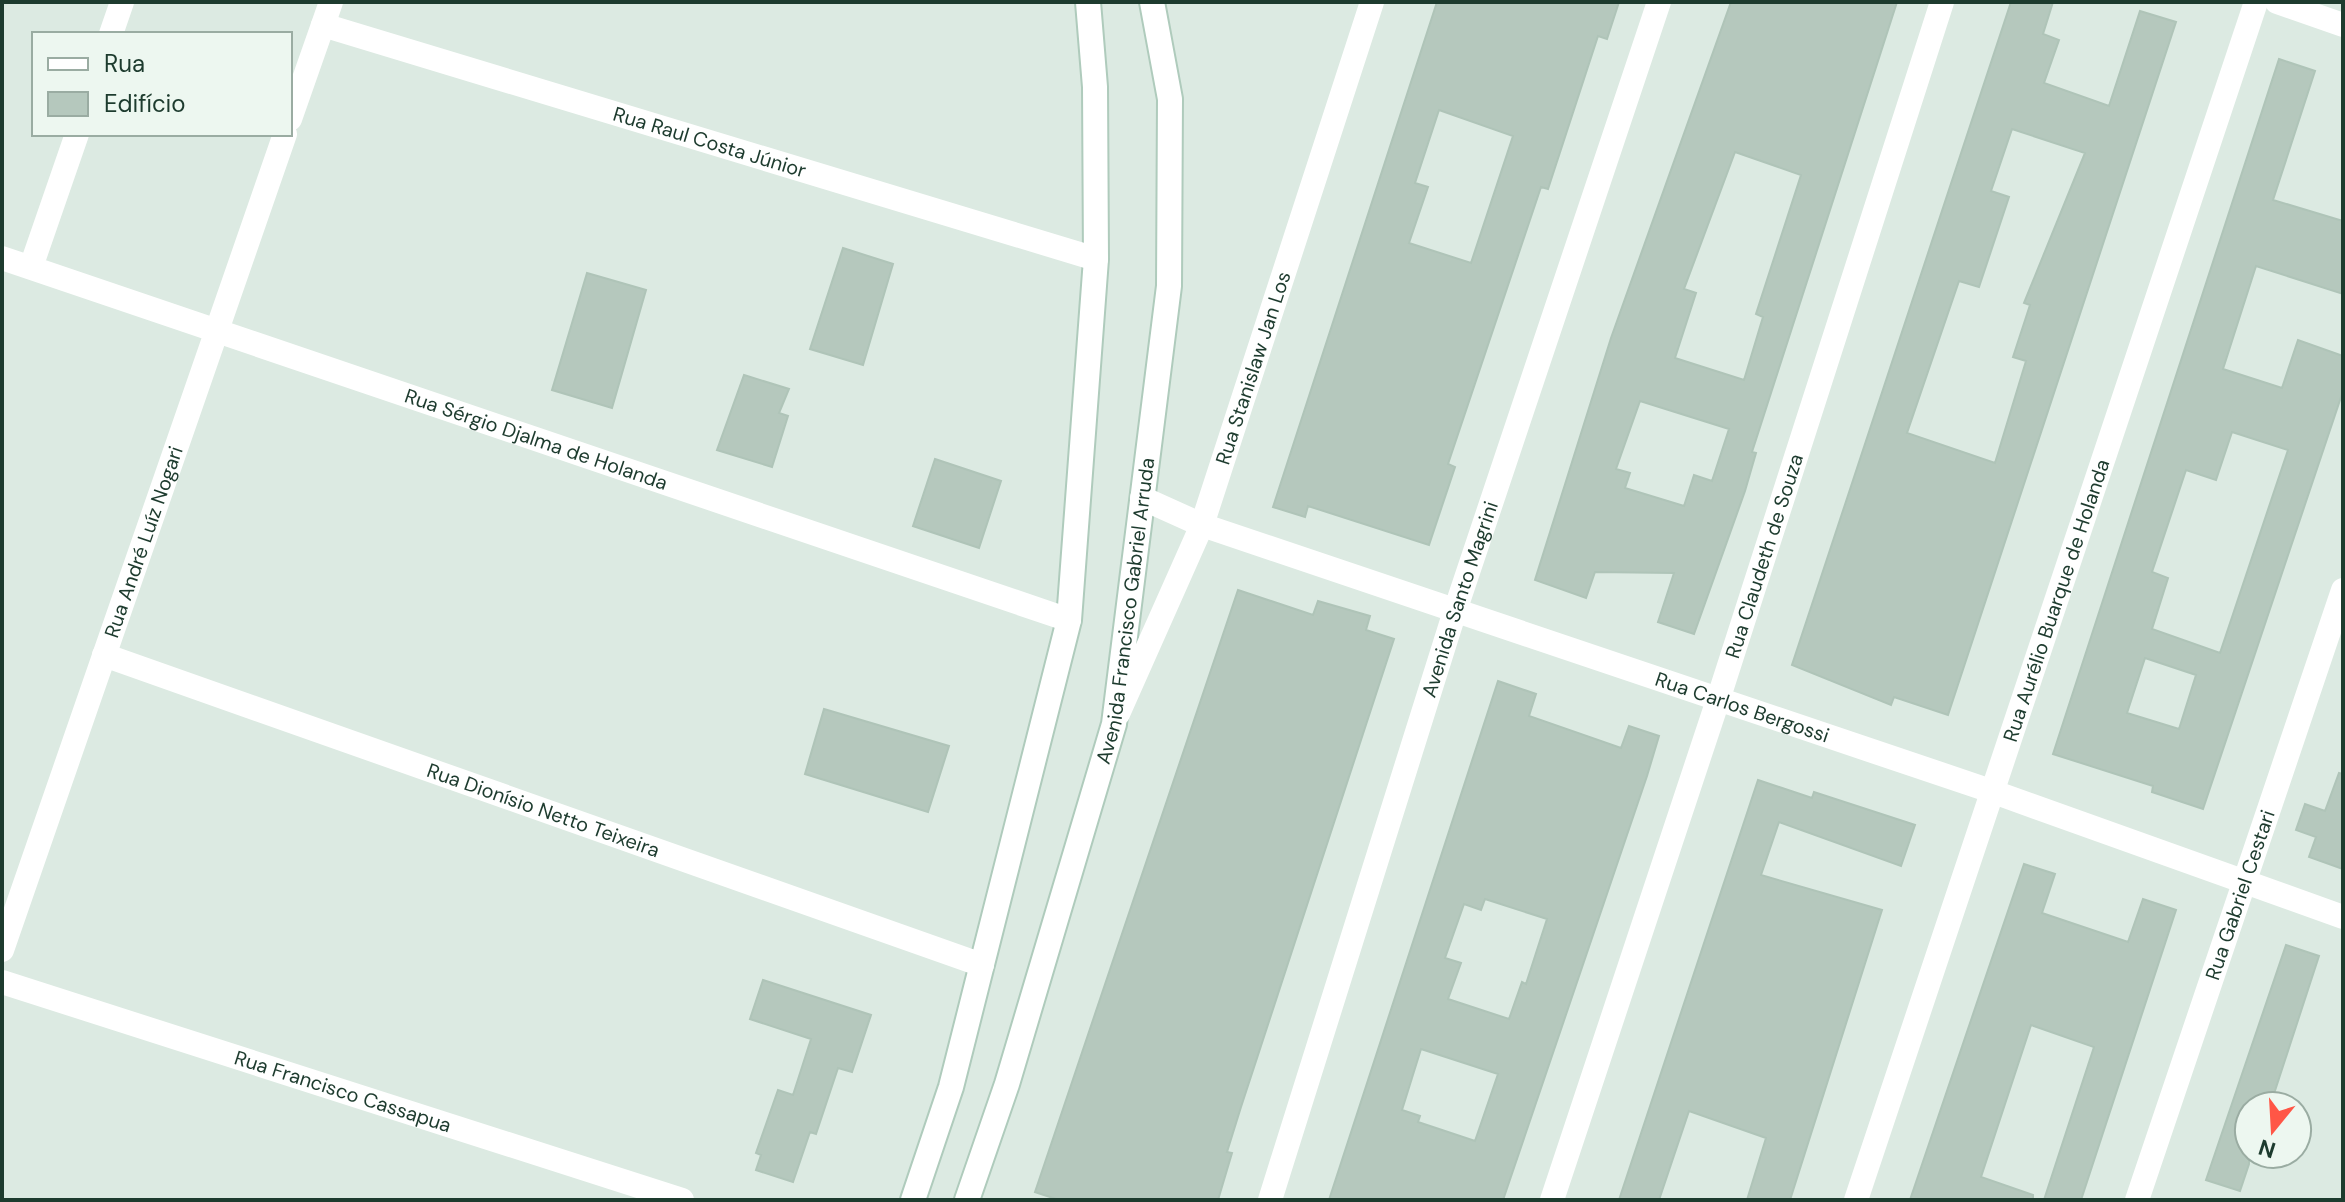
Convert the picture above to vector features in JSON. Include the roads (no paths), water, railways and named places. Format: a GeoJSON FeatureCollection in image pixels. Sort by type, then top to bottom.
{"type":"FeatureCollection","features":[{"type":"Feature","properties":{"kind":"street"},"geometry":{"type":"LineString","coordinates":[[112,32],[122,2]]}},
{"type":"Feature","properties":{"kind":"street"},"geometry":{"type":"LineString","coordinates":[[913,1200],[951,1087],[1069,620],[1096,259],[1095,87],[1088,2]]}},
{"type":"Feature","properties":{"kind":"street","name":"Avenida Francisco Gabriel Arruda"},"geometry":{"type":"LineString","coordinates":[[967,1200],[1007,1084],[1114,724],[1169,286],[1170,99],[1152,2]]}},
{"type":"Feature","properties":{"kind":"street","name":"Rua Stanislaw Jan Los"},"geometry":{"type":"LineString","coordinates":[[1114,724],[1202,525],[1372,2]]}},
{"type":"Feature","properties":{"kind":"street","name":"Avenida Santo Magrini"},"geometry":{"type":"LineString","coordinates":[[1270,1200],[1455,611],[1659,2]]}},
{"type":"Feature","properties":{"kind":"street","name":"Rua Claudeth de Souza"},"geometry":{"type":"LineString","coordinates":[[1552,1200],[1718,700],[1942,2]]}},
{"type":"Feature","properties":{"kind":"street","name":"Rua Aurélio Buarque de Holanda"},"geometry":{"type":"LineString","coordinates":[[1856,1200],[2256,2]]}},
{"type":"Feature","properties":{"kind":"street"},"geometry":{"type":"LineString","coordinates":[[2277,2],[2343,25]]}},
{"type":"Feature","properties":{"kind":"street"},"geometry":{"type":"LineString","coordinates":[[292,113],[327,13]]}},
{"type":"Feature","properties":{"kind":"street","name":"Rua Raul Costa Júnior"},"geometry":{"type":"LineString","coordinates":[[327,13],[1096,259]]}},
{"type":"Feature","properties":{"kind":"street"},"geometry":{"type":"LineString","coordinates":[[31,267],[76,136]]}},
{"type":"Feature","properties":{"kind":"street","name":"Rua André Luíz Nogari"},"geometry":{"type":"LineString","coordinates":[[2,950],[284,136]]}},
{"type":"Feature","properties":{"kind":"street","name":"Rua Sérgio Djalma de Holanda"},"geometry":{"type":"LineString","coordinates":[[2,258],[1069,620]]}},
{"type":"Feature","properties":{"kind":"street","name":"Rua Carlos Bergossi"},"geometry":{"type":"LineString","coordinates":[[1142,498],[1202,525],[1991,791],[2343,917]]}},
{"type":"Feature","properties":{"kind":"street","name":"Rua Gabriel Cestari"},"geometry":{"type":"LineString","coordinates":[[2137,1200],[2343,590]]}},
{"type":"Feature","properties":{"kind":"street","name":"Rua Dionísio Netto Teixeira"},"geometry":{"type":"LineString","coordinates":[[104,655],[982,965]]}},
{"type":"Feature","properties":{"kind":"street","name":"Rua Francisco Cassapua"},"geometry":{"type":"LineString","coordinates":[[2,982],[682,1200]]}}]}
